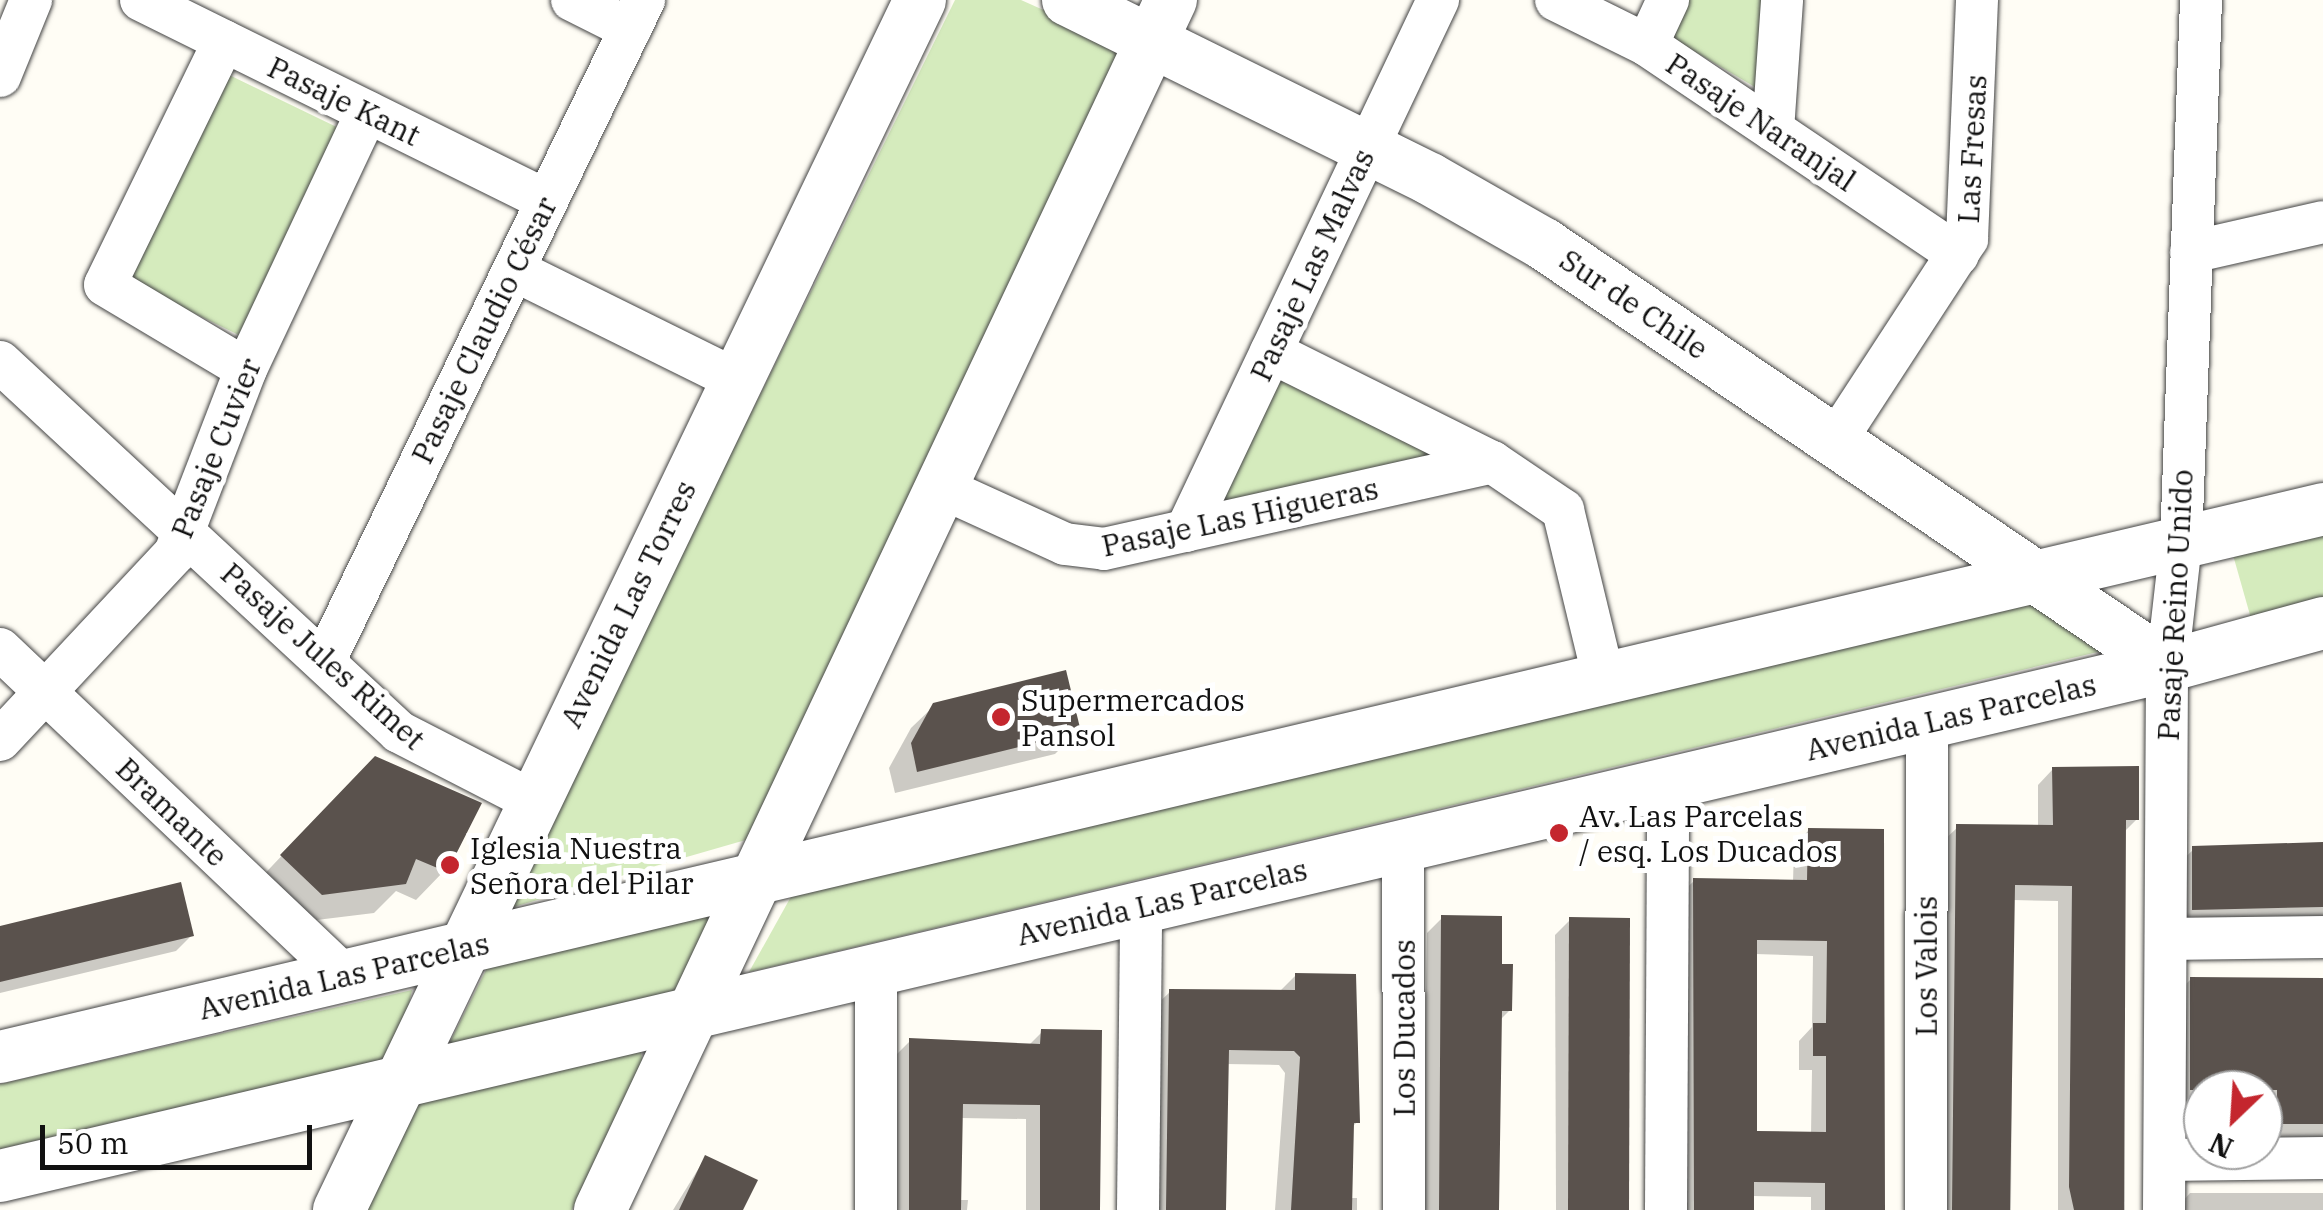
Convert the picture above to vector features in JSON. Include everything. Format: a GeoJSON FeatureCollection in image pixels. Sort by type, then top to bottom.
{"type":"FeatureCollection","features":[{"type":"Feature","properties":{"kind":"street"},"geometry":{"type":"LineString","coordinates":[[0,76],[31,0]]}},
{"type":"Feature","properties":{"kind":"street","name":"Pasaje Kant"},"geometry":{"type":"LineString","coordinates":[[141,0],[547,201]]}},
{"type":"Feature","properties":{"kind":"street"},"geometry":{"type":"LineString","coordinates":[[572,0],[637,14]]}},
{"type":"Feature","properties":{"kind":"street","name":"Avenida Las Torres"},"geometry":{"type":"LineString","coordinates":[[339,1210],[460,948],[920,0]]}},
{"type":"Feature","properties":{"kind":"street","name":"Sur de Chile"},"geometry":{"type":"LineString","coordinates":[[1068,0],[1161,20],[1367,149],[1544,244],[2167,666]]}},
{"type":"Feature","properties":{"kind":"street","name":"Pasaje Las Malvas"},"geometry":{"type":"LineString","coordinates":[[1186,530],[1438,0]]}},
{"type":"Feature","properties":{"kind":"street","name":"Pasaje Naranjal"},"geometry":{"type":"LineString","coordinates":[[1556,0],[1647,45],[1958,255]]}},
{"type":"Feature","properties":{"kind":"street"},"geometry":{"type":"LineString","coordinates":[[1647,45],[1668,0]]}},
{"type":"Feature","properties":{"kind":"street"},"geometry":{"type":"LineString","coordinates":[[1773,130],[1782,0]]}},
{"type":"Feature","properties":{"kind":"street","name":"Las Fresas"},"geometry":{"type":"LineString","coordinates":[[1836,440],[1958,255],[1971,224],[1978,0]]}},
{"type":"Feature","properties":{"kind":"street","name":"Pasaje Reino Unido"},"geometry":{"type":"LineString","coordinates":[[2164,1210],[2167,666],[2181,544],[2201,0]]}},
{"type":"Feature","properties":{"kind":"street","name":"Pasaje Claudio César"},"geometry":{"type":"LineString","coordinates":[[325,660],[637,14]]}},
{"type":"Feature","properties":{"kind":"street"},"geometry":{"type":"LineString","coordinates":[[600,1210],[1161,20]]}},
{"type":"Feature","properties":{"kind":"street"},"geometry":{"type":"LineString","coordinates":[[224,41],[105,285],[246,369]]}},
{"type":"Feature","properties":{"kind":"street","name":"Pasaje Cuvier"},"geometry":{"type":"LineString","coordinates":[[0,740],[174,553],[180,529],[246,369],[367,112]]}},
{"type":"Feature","properties":{"kind":"street"},"geometry":{"type":"LineString","coordinates":[[2191,252],[2323,222]]}},
{"type":"Feature","properties":{"kind":"street"},"geometry":{"type":"LineString","coordinates":[[514,270],[736,380]]}},
{"type":"Feature","properties":{"kind":"street"},"geometry":{"type":"LineString","coordinates":[[1271,352],[1492,462],[1563,510],[1604,680]]}},
{"type":"Feature","properties":{"kind":"street","name":"Pasaje Jules Rimet"},"geometry":{"type":"LineString","coordinates":[[0,362],[425,750],[533,802]]}},
{"type":"Feature","properties":{"kind":"street","name":"Pasaje Las Higueras"},"geometry":{"type":"LineString","coordinates":[[940,487],[1085,550],[1492,462]]}},
{"type":"Feature","properties":{"kind":"street","name":"Avenida Las Parcelas"},"geometry":{"type":"LineString","coordinates":[[0,1058],[760,874],[1604,680],[2323,509]]}},
{"type":"Feature","properties":{"kind":"street","name":"Avenida Las Parcelas"},"geometry":{"type":"LineString","coordinates":[[0,1176],[2167,666],[2323,622]]}},
{"type":"Feature","properties":{"kind":"street","name":"Bramante"},"geometry":{"type":"LineString","coordinates":[[0,648],[344,976]]}},
{"type":"Feature","properties":{"kind":"street","name":"Los Valois"},"geometry":{"type":"LineString","coordinates":[[1926,1210],[1927,722]]}},
{"type":"Feature","properties":{"kind":"street"},"geometry":{"type":"LineString","coordinates":[[1666,1210],[1668,783]]}},
{"type":"Feature","properties":{"kind":"street","name":"Los Ducados"},"geometry":{"type":"LineString","coordinates":[[1403,846],[1404,1210]]}},
{"type":"Feature","properties":{"kind":"street"},"geometry":{"type":"LineString","coordinates":[[1138,1210],[1142,907]]}},
{"type":"Feature","properties":{"kind":"street"},"geometry":{"type":"LineString","coordinates":[[2166,939],[2323,938]]}},
{"type":"Feature","properties":{"kind":"street"},"geometry":{"type":"LineString","coordinates":[[876,970],[876,1210]]}},
{"type":"Feature","properties":{"kind":"street"},"geometry":{"type":"LineString","coordinates":[[2164,1160],[2323,1158]]}},
{"type":"Feature","properties":{"kind":"green space"},"geometry":{"type":"Polygon","coordinates":[[[955,0],[1021,0],[1122,45],[756,837],[506,909],[955,0]]]}},
{"type":"Feature","properties":{"kind":"green space"},"geometry":{"type":"Polygon","coordinates":[[[1687,0],[1767,0],[1760,90],[1670,37],[1687,0]]]}},
{"type":"Feature","properties":{"kind":"green space"},"geometry":{"type":"Polygon","coordinates":[[[223,72],[349,133],[249,340],[124,279],[223,72]]]}},
{"type":"Feature","properties":{"kind":"green space"},"geometry":{"type":"Polygon","coordinates":[[[1278,379],[1443,457],[1209,516],[1278,379]]]}},
{"type":"Feature","properties":{"kind":"green space"},"geometry":{"type":"Polygon","coordinates":[[[2323,533],[2323,606],[2252,622],[2233,555],[2323,533]]]}},
{"type":"Feature","properties":{"kind":"green space"},"geometry":{"type":"Polygon","coordinates":[[[2030,603],[2102,651],[749,972],[793,893],[2030,603]]]}},
{"type":"Feature","properties":{"kind":"green space"},"geometry":{"type":"Polygon","coordinates":[[[726,908],[681,1004],[446,1050],[490,962],[726,908]]]}},
{"type":"Feature","properties":{"kind":"green space"},"geometry":{"type":"Polygon","coordinates":[[[412,990],[398,1056],[0,1149],[0,1084],[412,990]]]}},
{"type":"Feature","properties":{"kind":"green space"},"geometry":{"type":"Polygon","coordinates":[[[640,1048],[643,1063],[572,1210],[366,1210],[420,1094],[640,1048]]]}},
{"type":"Feature","properties":{"kind":"building","name":"Supermercados Pansol"},"geometry":{"type":"Polygon","coordinates":[[[1066,670],[1081,732],[917,772],[911,743],[933,703],[1066,670]]]}},
{"type":"Feature","properties":{"kind":"building"},"geometry":{"type":"Polygon","coordinates":[[[375,756],[482,803],[447,872],[416,859],[406,884],[322,895],[280,855],[375,756]]]}},
{"type":"Feature","properties":{"kind":"building"},"geometry":{"type":"Polygon","coordinates":[[[2139,766],[2139,820],[2126,820],[2124,1210],[2074,1210],[2069,1187],[2072,886],[2015,885],[2010,1210],[1952,1210],[1956,824],[2053,825],[2052,767],[2139,766]]]}},
{"type":"Feature","properties":{"kind":"building"},"geometry":{"type":"Polygon","coordinates":[[[1808,828],[1884,829],[1885,1210],[1825,1210],[1825,1183],[1754,1182],[1754,1210],[1694,1210],[1693,878],[1807,880],[1808,828]],[[1757,940],[1757,1131],[1826,1132],[1826,1056],[1813,1056],[1813,1023],[1826,1023],[1827,941],[1757,940]]]}},
{"type":"Feature","properties":{"kind":"building"},"geometry":{"type":"Polygon","coordinates":[[[2323,842],[2323,907],[2192,910],[2192,846],[2323,842]]]}},
{"type":"Feature","properties":{"kind":"building"},"geometry":{"type":"Polygon","coordinates":[[[181,882],[194,936],[0,982],[0,926],[181,882]]]}},
{"type":"Feature","properties":{"kind":"building"},"geometry":{"type":"Polygon","coordinates":[[[1441,915],[1502,916],[1502,964],[1513,964],[1512,1011],[1502,1011],[1499,1210],[1439,1210],[1441,915]]]}},
{"type":"Feature","properties":{"kind":"building"},"geometry":{"type":"Polygon","coordinates":[[[1569,917],[1630,918],[1629,1210],[1568,1210],[1569,917]]]}},
{"type":"Feature","properties":{"kind":"building"},"geometry":{"type":"Polygon","coordinates":[[[1295,973],[1356,974],[1360,1123],[1354,1123],[1352,1210],[1291,1210],[1300,1057],[1294,1051],[1229,1050],[1226,1210],[1166,1210],[1169,989],[1295,990],[1295,973]]]}},
{"type":"Feature","properties":{"kind":"building"},"geometry":{"type":"Polygon","coordinates":[[[2190,977],[2323,978],[2323,1124],[2283,1124],[2283,1070],[2190,1070],[2190,977]]]}},
{"type":"Feature","properties":{"kind":"building"},"geometry":{"type":"Polygon","coordinates":[[[1041,1029],[1102,1030],[1100,1210],[1040,1210],[1040,1105],[963,1104],[961,1210],[909,1210],[909,1038],[1040,1044],[1041,1029]]]}},
{"type":"Feature","properties":{"kind":"building"},"geometry":{"type":"Polygon","coordinates":[[[705,1155],[758,1180],[743,1210],[679,1210],[705,1155]]]}},
{"type":"Feature","properties":{"kind":"place","name":"Supermercados Pansol"},"geometry":{"type":"Point","coordinates":[1001,717]}},
{"type":"Feature","properties":{"kind":"place","name":"Av. Las Parcelas / esq. Los Ducados"},"geometry":{"type":"Point","coordinates":[1559,833]}},
{"type":"Feature","properties":{"kind":"place","name":"Iglesia Nuestra Señora del Pilar"},"geometry":{"type":"Point","coordinates":[450,865]}}]}
